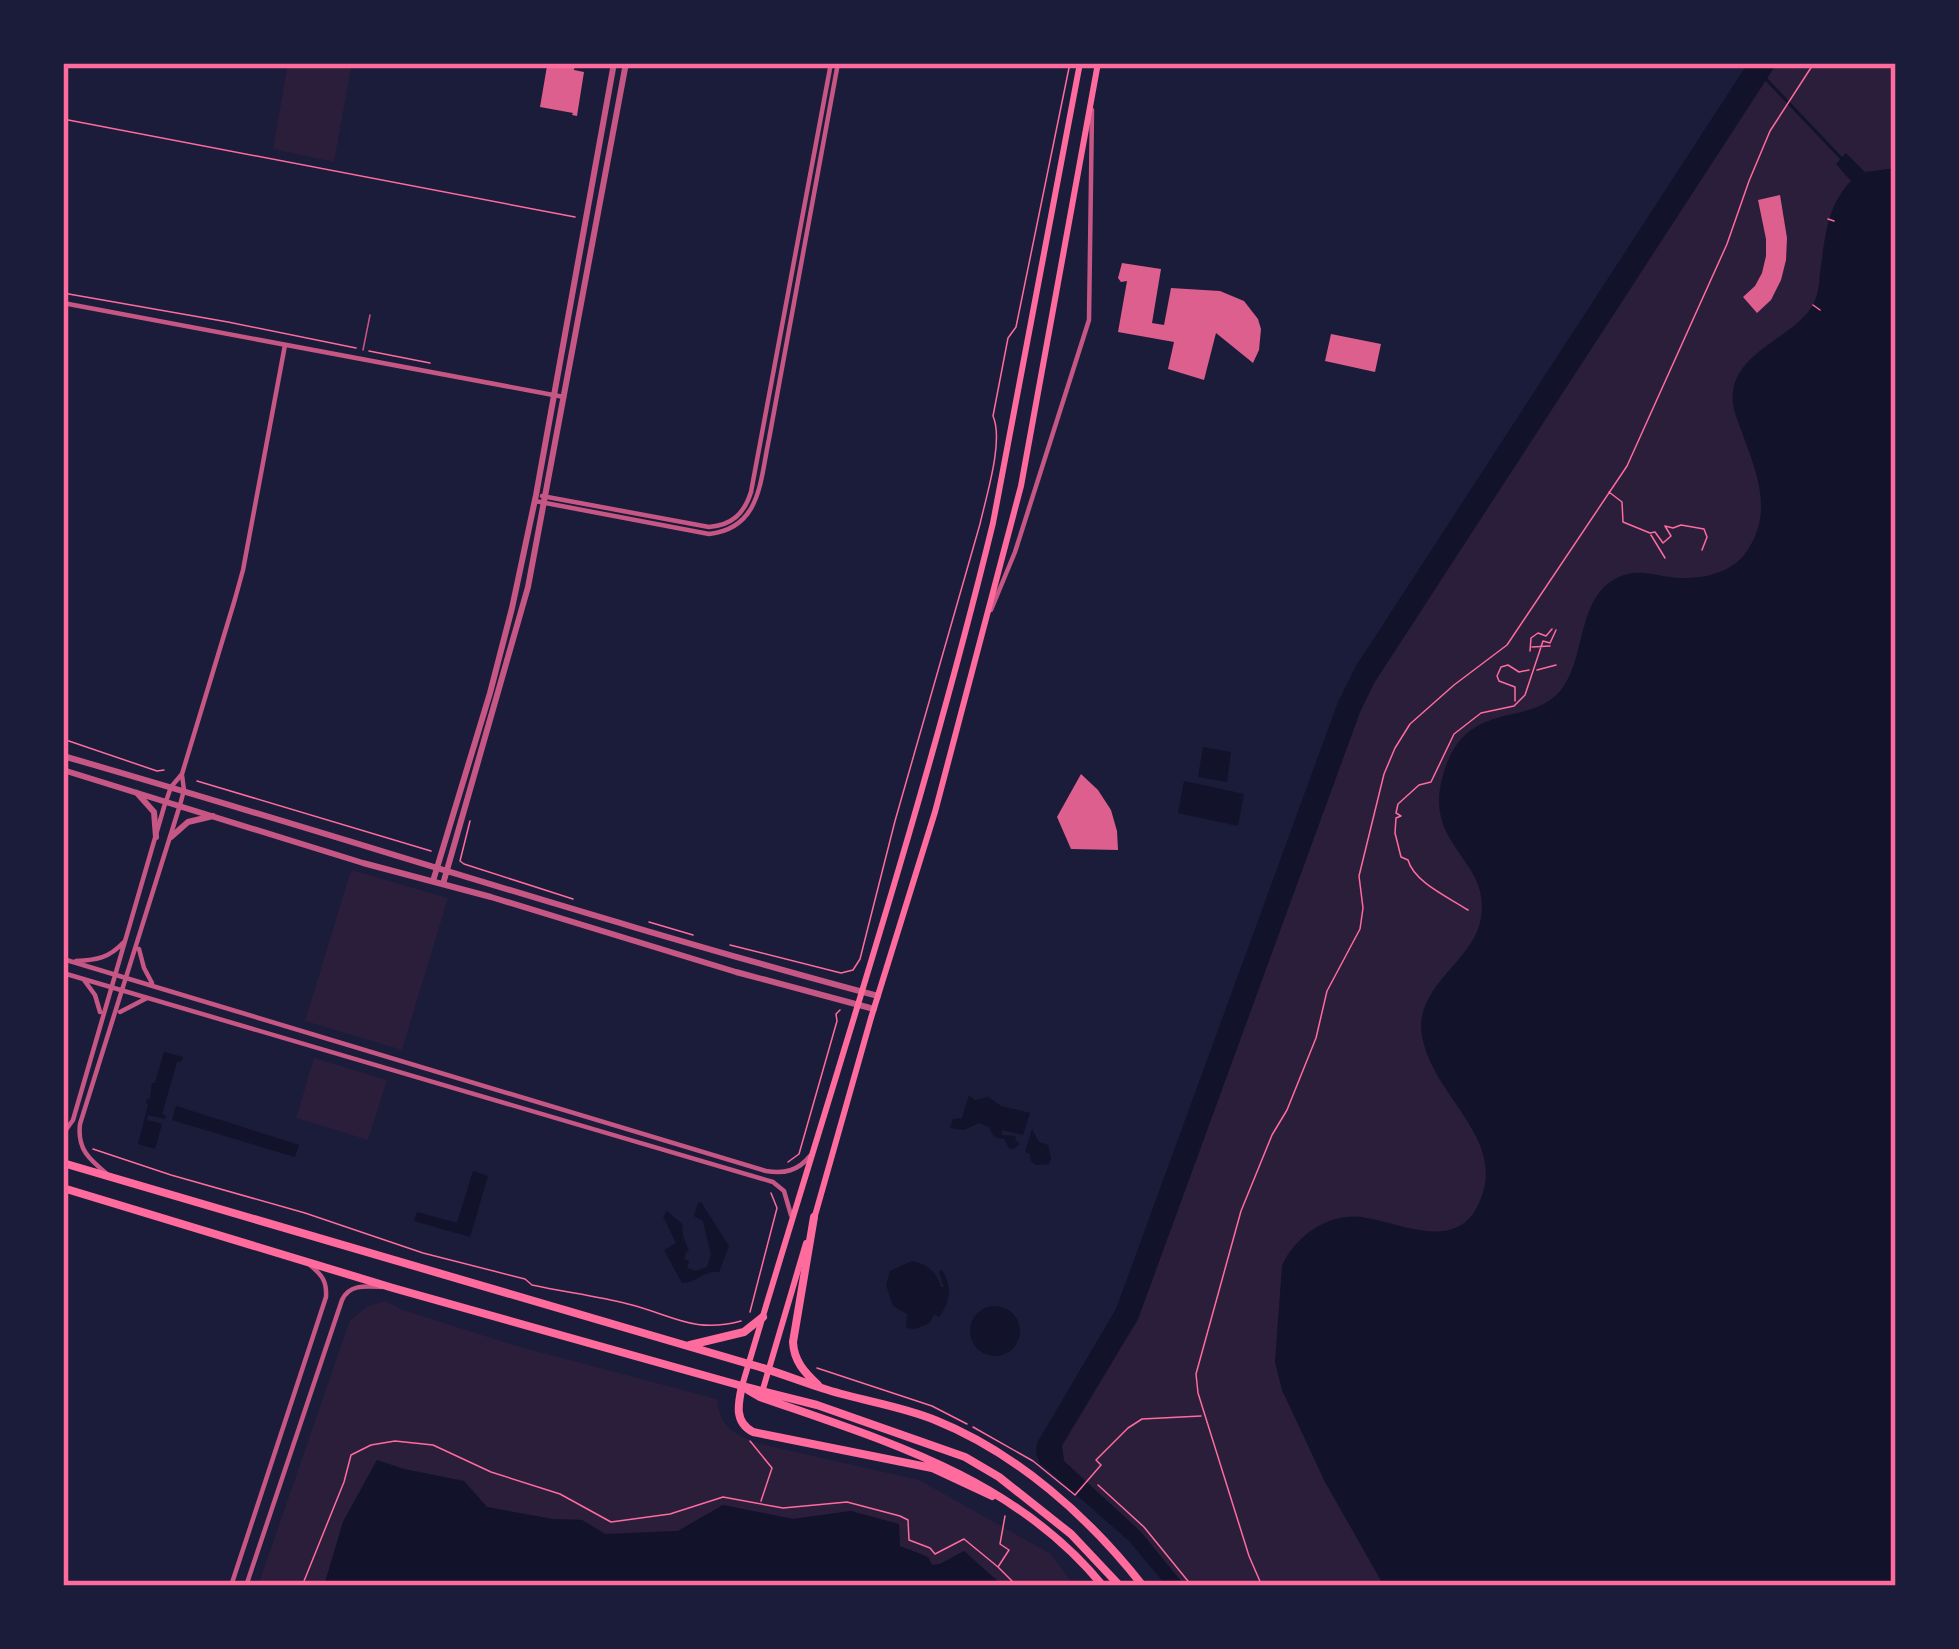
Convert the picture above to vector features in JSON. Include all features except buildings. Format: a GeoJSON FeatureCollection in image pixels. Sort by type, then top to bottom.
{"type":"FeatureCollection","features":[{"type":"Feature","properties":{"kind":"main road"},"geometry":{"type":"LineString","coordinates":[[763,1389],[989,616],[1021,486],[1097,63]]}},
{"type":"Feature","properties":{"kind":"main road"},"geometry":{"type":"LineString","coordinates":[[1035,1521],[932,1468],[753,1432],[745,1428],[738,1413],[748,1364],[916,806],[993,523],[1078,64]]}},
{"type":"Feature","properties":{"kind":"main road"},"geometry":{"type":"LineString","coordinates":[[993,523],[1003,528],[1011,524]]}},
{"type":"Feature","properties":{"kind":"main road"},"geometry":{"type":"LineString","coordinates":[[916,806],[930,806],[935,812]]}},
{"type":"Feature","properties":{"kind":"main road"},"geometry":{"type":"LineString","coordinates":[[840,1064],[850,1062],[857,1069]]}},
{"type":"Feature","properties":{"kind":"main road"},"geometry":{"type":"LineString","coordinates":[[63,1163],[933,1419],[998,1452],[1111,1547],[1143,1586]]}},
{"type":"Feature","properties":{"kind":"main road"},"geometry":{"type":"LineString","coordinates":[[63,1187],[393,1288],[763,1389],[965,1457],[999,1477],[1071,1534],[1120,1586]]}},
{"type":"Feature","properties":{"kind":"main road"},"geometry":{"type":"LineString","coordinates":[[814,1217],[793,1342],[802,1371],[822,1389]]}},
{"type":"Feature","properties":{"kind":"main road"},"geometry":{"type":"LineString","coordinates":[[688,1346],[752,1328],[764,1317]]}},
{"type":"Feature","properties":{"kind":"main road"},"geometry":{"type":"LineString","coordinates":[[742,1386],[760,1397],[908,1449],[992,1490],[1063,1544],[1103,1586]]}},
{"type":"Feature","properties":{"kind":"street"},"geometry":{"type":"LineString","coordinates":[[433,881],[512,608],[614,63]]}},
{"type":"Feature","properties":{"kind":"street"},"geometry":{"type":"LineString","coordinates":[[443,884],[518,623],[546,500],[626,63]]}},
{"type":"Feature","properties":{"kind":"street"},"geometry":{"type":"LineString","coordinates":[[536,498],[709,527],[726,524],[742,513],[752,488],[835,63]]}},
{"type":"Feature","properties":{"kind":"street"},"geometry":{"type":"LineString","coordinates":[[989,616],[1015,551],[1089,320],[1092,92]]}},
{"type":"Feature","properties":{"kind":"street"},"geometry":{"type":"LineString","coordinates":[[63,303],[564,397]]}},
{"type":"Feature","properties":{"kind":"street"},"geometry":{"type":"LineString","coordinates":[[63,1134],[73,1120],[171,787],[182,773],[243,570],[285,345]]}},
{"type":"Feature","properties":{"kind":"street"},"geometry":{"type":"LineString","coordinates":[[63,756],[878,996]]}},
{"type":"Feature","properties":{"kind":"street"},"geometry":{"type":"LineString","coordinates":[[63,770],[363,863],[874,1009]]}},
{"type":"Feature","properties":{"kind":"street"},"geometry":{"type":"LineString","coordinates":[[111,1178],[88,1157],[79,1136],[80,1124],[171,836],[184,790],[182,773]]}},
{"type":"Feature","properties":{"kind":"street"},"geometry":{"type":"LineString","coordinates":[[135,791],[154,812],[156,837]]}},
{"type":"Feature","properties":{"kind":"street"},"geometry":{"type":"LineString","coordinates":[[171,836],[188,822],[217,816]]}},
{"type":"Feature","properties":{"kind":"street"},"geometry":{"type":"LineString","coordinates":[[140,938],[141,961],[153,985]]}},
{"type":"Feature","properties":{"kind":"street"},"geometry":{"type":"LineString","coordinates":[[66,960],[104,958],[125,940]]}},
{"type":"Feature","properties":{"kind":"street"},"geometry":{"type":"LineString","coordinates":[[736,972],[740,958]]}},
{"type":"Feature","properties":{"kind":"street"},"geometry":{"type":"LineString","coordinates":[[66,960],[766,1171],[789,1172],[813,1152]]}},
{"type":"Feature","properties":{"kind":"street"},"geometry":{"type":"LineString","coordinates":[[63,973],[773,1182],[784,1191],[792,1221]]}},
{"type":"Feature","properties":{"kind":"street"},"geometry":{"type":"LineString","coordinates":[[81,978],[95,995],[101,1018]]}},
{"type":"Feature","properties":{"kind":"street"},"geometry":{"type":"LineString","coordinates":[[116,1016],[148,997]]}},
{"type":"Feature","properties":{"kind":"street"},"geometry":{"type":"LineString","coordinates":[[231,1586],[326,1297],[322,1275],[304,1260]]}},
{"type":"Feature","properties":{"kind":"street"},"geometry":{"type":"LineString","coordinates":[[246,1586],[345,1294],[365,1286],[393,1288]]}},
{"type":"Feature","properties":{"kind":"lane"},"geometry":{"type":"LineString","coordinates":[[363,350],[370,316]]}},
{"type":"Feature","properties":{"kind":"path"},"geometry":{"type":"LineString","coordinates":[[1262,1586],[1198,1393],[1196,1374],[1241,1211],[1309,1055],[1327,991],[1360,929],[1359,876],[1384,774],[1410,724],[1507,645],[1627,466],[1727,244],[1770,130],[1814,63]]}},
{"type":"Feature","properties":{"kind":"path"},"geometry":{"type":"LineString","coordinates":[[720,943],[841,973],[853,970],[860,959],[980,524],[993,462],[998,425],[994,416],[1008,338],[1016,327],[1078,64]]}},
{"type":"Feature","properties":{"kind":"path"},"geometry":{"type":"LineString","coordinates":[[63,119],[587,219]]}},
{"type":"Feature","properties":{"kind":"path"},"geometry":{"type":"LineString","coordinates":[[1828,219],[1834,221]]}},
{"type":"Feature","properties":{"kind":"path"},"geometry":{"type":"LineString","coordinates":[[63,293],[430,363]]}},
{"type":"Feature","properties":{"kind":"path"},"geometry":{"type":"LineString","coordinates":[[1813,305],[1820,310]]}},
{"type":"Feature","properties":{"kind":"path"},"geometry":{"type":"LineString","coordinates":[[1609,492],[1622,502],[1623,522],[1655,532],[1663,543],[1671,536],[1665,526],[1704,529],[1707,537],[1702,550]]}},
{"type":"Feature","properties":{"kind":"path"},"geometry":{"type":"LineString","coordinates":[[1650,533],[1665,558]]}},
{"type":"Feature","properties":{"kind":"path"},"geometry":{"type":"LineString","coordinates":[[1468,910],[1419,879],[1401,856],[1395,833],[1396,818],[1401,816],[1397,804],[1419,785],[1431,782],[1454,734],[1481,713],[1514,706],[1525,695],[1533,670],[1541,647],[1543,641],[1550,643],[1556,630],[1531,638],[1530,651],[1533,645],[1541,647],[1550,646]]}},
{"type":"Feature","properties":{"kind":"path"},"geometry":{"type":"LineString","coordinates":[[1514,706],[1515,687],[1499,681],[1502,667],[1543,671],[1556,665]]}},
{"type":"Feature","properties":{"kind":"path"},"geometry":{"type":"LineString","coordinates":[[63,739],[164,770]]}},
{"type":"Feature","properties":{"kind":"path"},"geometry":{"type":"LineString","coordinates":[[197,781],[431,850]]}},
{"type":"Feature","properties":{"kind":"path"},"geometry":{"type":"LineString","coordinates":[[472,813],[460,860],[464,864],[575,900]]}},
{"type":"Feature","properties":{"kind":"path"},"geometry":{"type":"LineString","coordinates":[[647,922],[700,937]]}},
{"type":"Feature","properties":{"kind":"path"},"geometry":{"type":"LineString","coordinates":[[781,1164],[799,1154],[836,1014]]}},
{"type":"Feature","properties":{"kind":"path"},"geometry":{"type":"LineString","coordinates":[[89,1142],[99,1153],[423,1253],[700,1326],[748,1318],[777,1208],[771,1195]]}},
{"type":"Feature","properties":{"kind":"path"},"geometry":{"type":"LineString","coordinates":[[735,1322],[736,1334]]}},
{"type":"Feature","properties":{"kind":"path"},"geometry":{"type":"LineString","coordinates":[[1076,1494],[1101,1465],[1096,1460],[1140,1420],[1205,1415]]}},
{"type":"Feature","properties":{"kind":"path"},"geometry":{"type":"LineString","coordinates":[[747,1438],[772,1468],[760,1505]]}},
{"type":"Feature","properties":{"kind":"path"},"geometry":{"type":"LineString","coordinates":[[302,1586],[351,1455],[394,1441],[433,1445],[491,1472],[560,1494],[611,1522],[670,1514],[723,1497],[783,1508],[847,1502],[908,1520],[909,1540],[935,1554],[964,1539],[1017,1586]]}},
{"type":"Feature","properties":{"kind":"path"},"geometry":{"type":"LineString","coordinates":[[1099,1485],[1144,1527],[1192,1586]]}},
{"type":"Feature","properties":{"kind":"path"},"geometry":{"type":"LineString","coordinates":[[998,1567],[1009,1550],[1000,1544],[1007,1505]]}},
{"type":"Feature","properties":{"kind":"shaded area"},"geometry":{"type":"Polygon","coordinates":[[[288,63],[352,63],[334,162],[273,149],[288,63]]]}},
{"type":"Feature","properties":{"kind":"shaded area"},"geometry":{"type":"Polygon","coordinates":[[[1748,63],[1777,63],[1374,683],[1138,1319],[1062,1445],[1064,1461],[1140,1531],[1185,1586],[1167,1586],[1129,1541],[1040,1463],[1037,1443],[1116,1309],[1338,702],[1356,666],[1748,63]]]}},
{"type":"Feature","properties":{"kind":"shaded area"},"geometry":{"type":"Polygon","coordinates":[[[1777,63],[1896,63],[1896,1586],[1185,1586],[1140,1531],[1065,1463],[1061,1448],[1138,1319],[1374,683],[1777,63]]]}},
{"type":"Feature","properties":{"kind":"shaded area"},"geometry":{"type":"Polygon","coordinates":[[[1846,153],[1865,172],[1896,168],[1896,1586],[1384,1586],[1325,1482],[1282,1390],[1275,1362],[1282,1266],[1304,1236],[1337,1219],[1362,1217],[1440,1231],[1467,1221],[1477,1207],[1485,1183],[1485,1161],[1478,1140],[1429,1059],[1422,1036],[1426,1003],[1468,948],[1481,918],[1476,880],[1441,819],[1443,775],[1466,734],[1482,723],[1532,709],[1561,690],[1590,610],[1608,583],[1638,573],[1705,576],[1731,567],[1744,555],[1759,523],[1760,492],[1734,410],[1733,392],[1744,366],[1802,319],[1813,304],[1828,224],[1851,181],[1836,164],[1846,153]]]}},
{"type":"Feature","properties":{"kind":"shaded area"},"geometry":{"type":"Polygon","coordinates":[[[1203,747],[1231,752],[1227,782],[1198,777],[1203,747]]]}},
{"type":"Feature","properties":{"kind":"shaded area"},"geometry":{"type":"Polygon","coordinates":[[[1184,781],[1244,794],[1238,826],[1178,813],[1184,781]]]}},
{"type":"Feature","properties":{"kind":"shaded area"},"geometry":{"type":"Polygon","coordinates":[[[351,870],[448,898],[402,1050],[305,1021],[351,870]]]}},
{"type":"Feature","properties":{"kind":"shaded area"},"geometry":{"type":"Polygon","coordinates":[[[164,1052],[183,1057],[177,1062],[162,1114],[165,1119],[148,1115],[147,1120],[162,1124],[155,1149],[138,1144],[164,1052]]]}},
{"type":"Feature","properties":{"kind":"shaded area"},"geometry":{"type":"Polygon","coordinates":[[[314,1058],[387,1080],[368,1140],[296,1118],[314,1058]]]}},
{"type":"Feature","properties":{"kind":"shaded area"},"geometry":{"type":"Polygon","coordinates":[[[969,1095],[1030,1113],[1023,1135],[1002,1130],[1002,1135],[1016,1136],[1020,1144],[1009,1148],[1004,1139],[994,1137],[989,1127],[979,1123],[964,1130],[950,1128],[953,1119],[962,1118],[969,1095]]]}},
{"type":"Feature","properties":{"kind":"shaded area"},"geometry":{"type":"Polygon","coordinates":[[[176,1106],[299,1145],[295,1157],[172,1120],[176,1106]]]}},
{"type":"Feature","properties":{"kind":"shaded area"},"geometry":{"type":"Polygon","coordinates":[[[1032,1129],[1039,1142],[1048,1145],[1049,1164],[1036,1165],[1025,1152],[1032,1129]]]}},
{"type":"Feature","properties":{"kind":"shaded area"},"geometry":{"type":"Polygon","coordinates":[[[473,1171],[488,1176],[470,1237],[414,1221],[417,1212],[457,1223],[473,1171]]]}},
{"type":"Feature","properties":{"kind":"shaded area"},"geometry":{"type":"Polygon","coordinates":[[[701,1202],[729,1246],[719,1272],[682,1283],[664,1250],[676,1243],[663,1216],[667,1211],[682,1224],[689,1251],[684,1259],[689,1261],[687,1268],[707,1267],[711,1254],[703,1221],[694,1216],[701,1202]]]}},
{"type":"Feature","properties":{"kind":"shaded area"},"geometry":{"type":"Polygon","coordinates":[[[912,1261],[930,1269],[944,1287],[942,1270],[949,1288],[939,1317],[934,1314],[930,1323],[915,1329],[906,1328],[907,1314],[893,1306],[886,1285],[890,1271],[912,1261]]]}},
{"type":"Feature","properties":{"kind":"shaded area"},"geometry":{"type":"Polygon","coordinates":[[[386,1301],[513,1345],[717,1399],[729,1427],[756,1443],[919,1480],[1051,1554],[1074,1586],[1003,1586],[964,1551],[932,1565],[928,1557],[900,1546],[877,1519],[851,1511],[793,1519],[723,1505],[678,1531],[605,1534],[582,1520],[487,1507],[464,1481],[377,1460],[343,1522],[324,1586],[258,1586],[350,1320],[368,1306],[386,1301]]]}},
{"type":"Feature","properties":{"kind":"shaded area"},"geometry":{"type":"Polygon","coordinates":[[[995,1306],[1012,1314],[1020,1331],[1012,1348],[995,1356],[978,1348],[970,1331],[978,1314],[995,1306]]]}},
{"type":"Feature","properties":{"kind":"shaded area"},"geometry":{"type":"Polygon","coordinates":[[[377,1460],[464,1481],[487,1507],[582,1520],[605,1534],[678,1531],[723,1505],[793,1519],[851,1511],[899,1524],[900,1546],[928,1557],[932,1565],[964,1551],[1003,1586],[324,1586],[343,1522],[377,1460]]]}},
{"type":"Feature","properties":{"kind":"waterway"},"geometry":{"type":"LineString","coordinates":[[1764,77],[1841,158]]}}]}
